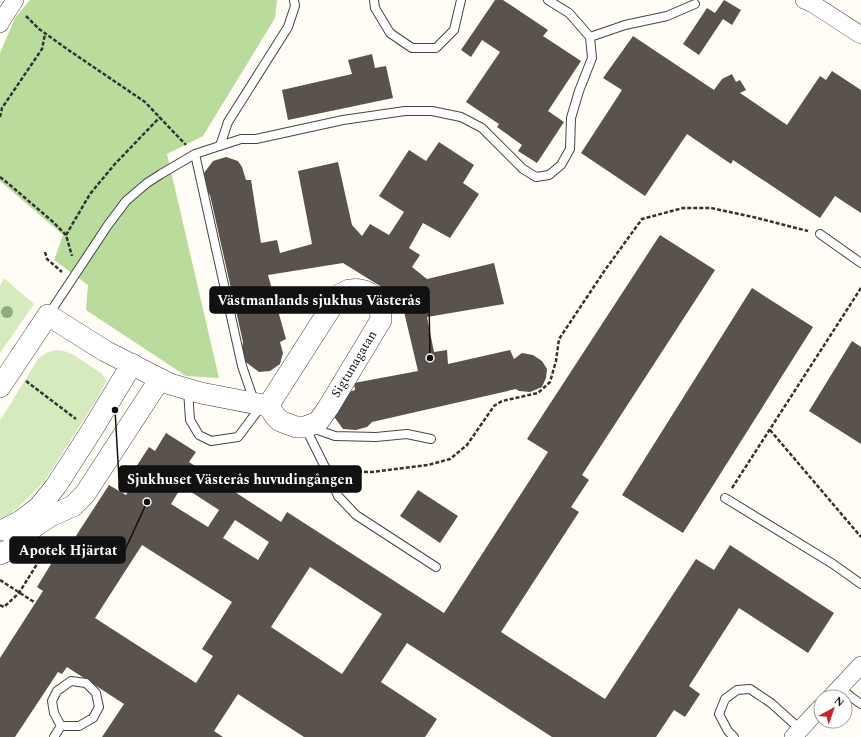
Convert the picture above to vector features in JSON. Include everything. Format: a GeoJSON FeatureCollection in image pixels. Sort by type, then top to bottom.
{"type":"FeatureCollection","features":[{"type":"Feature","properties":{"kind":"street"},"geometry":{"type":"LineString","coordinates":[[804,0],[813,4],[861,35]]}},
{"type":"Feature","properties":{"kind":"street"},"geometry":{"type":"LineString","coordinates":[[0,24],[12,1]]}},
{"type":"Feature","properties":{"kind":"street","name":"Sigtunagatan"},"geometry":{"type":"LineString","coordinates":[[261,405],[339,295],[350,290],[361,290],[367,292],[379,305],[381,320],[318,422],[305,426]]}},
{"type":"Feature","properties":{"kind":"street"},"geometry":{"type":"LineString","coordinates":[[0,387],[48,315],[105,351],[170,384],[201,393],[261,405],[280,421],[296,427],[305,426]]}},
{"type":"Feature","properties":{"kind":"street"},"geometry":{"type":"LineString","coordinates":[[0,530],[21,521],[39,507],[60,480],[132,364]]}},
{"type":"Feature","properties":{"kind":"street"},"geometry":{"type":"LineString","coordinates":[[0,554],[11,549],[34,527],[50,516],[73,506],[85,494],[160,379]]}},
{"type":"Feature","properties":{"kind":"street"},"geometry":{"type":"LineString","coordinates":[[838,689],[861,665]]}},
{"type":"Feature","properties":{"kind":"street"},"geometry":{"type":"LineString","coordinates":[[796,733],[813,715]]}},
{"type":"Feature","properties":{"kind":"lane"},"geometry":{"type":"LineString","coordinates":[[220,146],[228,122],[288,27],[294,6],[294,0]]}},
{"type":"Feature","properties":{"kind":"lane"},"geometry":{"type":"LineString","coordinates":[[374,0],[375,8],[390,33],[412,48],[436,48],[454,30],[461,0]]}},
{"type":"Feature","properties":{"kind":"lane"},"geometry":{"type":"LineString","coordinates":[[48,315],[108,225],[126,202],[147,183],[195,154],[241,139],[256,139],[343,120],[405,111],[432,111],[461,116],[482,128],[523,169],[536,177],[549,175],[561,165],[570,149],[571,118],[579,91],[592,58],[590,37],[570,13],[548,0]]}},
{"type":"Feature","properties":{"kind":"lane"},"geometry":{"type":"LineString","coordinates":[[590,37],[625,25],[667,16],[695,4]]}},
{"type":"Feature","properties":{"kind":"lane"},"geometry":{"type":"LineString","coordinates":[[188,389],[190,420],[199,435],[211,441],[238,437],[261,405],[242,366],[195,154]]}},
{"type":"Feature","properties":{"kind":"lane"},"geometry":{"type":"LineString","coordinates":[[820,234],[861,263]]}},
{"type":"Feature","properties":{"kind":"lane"},"geometry":{"type":"LineString","coordinates":[[305,426],[338,496],[356,515],[436,567]]}},
{"type":"Feature","properties":{"kind":"lane"},"geometry":{"type":"LineString","coordinates":[[305,426],[335,436],[407,434],[431,439]]}},
{"type":"Feature","properties":{"kind":"lane"},"geometry":{"type":"LineString","coordinates":[[726,498],[833,564],[861,584]]}},
{"type":"Feature","properties":{"kind":"lane"},"geometry":{"type":"LineString","coordinates":[[71,681],[86,683],[96,693],[99,707],[92,718],[79,726],[61,726],[54,713],[52,701],[57,691],[71,681]]}},
{"type":"Feature","properties":{"kind":"lane"},"geometry":{"type":"LineString","coordinates":[[734,737],[728,732],[719,714],[725,699],[737,690],[750,689],[771,703],[796,733]]}},
{"type":"Feature","properties":{"kind":"lane"},"geometry":{"type":"LineString","coordinates":[[54,737],[61,726]]}},
{"type":"Feature","properties":{"kind":"path"},"geometry":{"type":"LineString","coordinates":[[12,1],[45,34],[145,102],[195,154]]}},
{"type":"Feature","properties":{"kind":"path"},"geometry":{"type":"LineString","coordinates":[[0,117],[2,108],[42,49],[45,34]]}},
{"type":"Feature","properties":{"kind":"path"},"geometry":{"type":"LineString","coordinates":[[66,235],[90,194],[114,165],[160,117]]}},
{"type":"Feature","properties":{"kind":"path"},"geometry":{"type":"LineString","coordinates":[[0,177],[52,221],[66,235],[73,264],[79,268]]}},
{"type":"Feature","properties":{"kind":"path"},"geometry":{"type":"LineString","coordinates":[[325,467],[338,471],[371,472],[428,465],[450,459],[467,445],[494,406],[502,401],[538,393],[550,382],[556,361],[559,339],[605,270],[642,219],[683,208],[711,208],[820,234]]}},
{"type":"Feature","properties":{"kind":"path"},"geometry":{"type":"LineString","coordinates":[[45,252],[47,259],[60,271]]}},
{"type":"Feature","properties":{"kind":"path"},"geometry":{"type":"LineString","coordinates":[[726,498],[861,288]]}},
{"type":"Feature","properties":{"kind":"path"},"geometry":{"type":"LineString","coordinates":[[22,379],[77,420]]}},
{"type":"Feature","properties":{"kind":"path"},"geometry":{"type":"LineString","coordinates":[[770,430],[861,537]]}},
{"type":"Feature","properties":{"kind":"path"},"geometry":{"type":"LineString","coordinates":[[0,605],[4,607],[20,593],[52,539]]}},
{"type":"Feature","properties":{"kind":"path"},"geometry":{"type":"LineString","coordinates":[[0,580],[34,602]]}},
{"type":"Feature","properties":{"kind":"green space"},"geometry":{"type":"Polygon","coordinates":[[[30,0],[277,0],[275,18],[203,136],[167,154],[219,378],[186,376],[86,310],[88,285],[54,260],[63,235],[0,181],[0,53],[15,18],[30,0]]]}},
{"type":"Feature","properties":{"kind":"green space"},"geometry":{"type":"Polygon","coordinates":[[[4,278],[34,304],[0,353],[0,286],[4,278]]]}},
{"type":"Feature","properties":{"kind":"green space"},"geometry":{"type":"Polygon","coordinates":[[[55,350],[64,351],[74,355],[102,374],[106,381],[100,394],[44,482],[7,518],[0,520],[0,421],[38,359],[46,353],[55,350]]]}},
{"type":"Feature","properties":{"kind":"building"},"geometry":{"type":"Polygon","coordinates":[[[495,0],[503,0],[548,30],[543,36],[581,61],[548,111],[564,122],[537,163],[518,151],[522,145],[497,127],[499,124],[466,102],[500,52],[482,40],[471,57],[461,50],[495,0]]]}},
{"type":"Feature","properties":{"kind":"building"},"geometry":{"type":"Polygon","coordinates":[[[724,0],[741,10],[732,25],[723,19],[699,55],[683,44],[707,8],[715,13],[724,0]]]}},
{"type":"Feature","properties":{"kind":"building"},"geometry":{"type":"Polygon","coordinates":[[[633,36],[714,90],[722,79],[732,74],[736,82],[740,80],[746,90],[740,93],[787,125],[820,76],[826,80],[832,71],[861,90],[861,213],[835,196],[820,218],[733,160],[731,164],[687,134],[645,196],[581,153],[622,90],[603,78],[633,36]]]}},
{"type":"Feature","properties":{"kind":"building"},"geometry":{"type":"Polygon","coordinates":[[[372,54],[375,68],[386,66],[393,98],[288,120],[282,90],[352,74],[348,60],[372,54]]]}},
{"type":"Feature","properties":{"kind":"building"},"geometry":{"type":"Polygon","coordinates":[[[439,142],[474,165],[463,183],[479,194],[450,238],[423,223],[409,248],[420,255],[412,267],[427,279],[494,263],[504,304],[427,317],[434,352],[447,350],[448,364],[510,350],[514,359],[522,353],[533,355],[542,361],[547,369],[546,378],[542,387],[530,392],[519,391],[516,389],[372,422],[367,427],[356,430],[343,429],[335,418],[335,404],[345,393],[355,390],[354,383],[418,371],[401,299],[343,263],[268,275],[286,339],[280,342],[283,353],[280,364],[270,371],[259,372],[243,360],[241,352],[243,342],[210,195],[204,186],[204,173],[213,161],[226,157],[238,161],[242,167],[246,180],[251,180],[261,243],[277,240],[280,253],[312,244],[298,171],[338,162],[352,225],[362,236],[370,224],[389,235],[404,212],[379,196],[409,150],[426,161],[439,142]]]}},
{"type":"Feature","properties":{"kind":"building"},"geometry":{"type":"Polygon","coordinates":[[[660,235],[715,270],[582,475],[589,480],[571,507],[579,512],[501,632],[605,699],[696,559],[714,570],[730,545],[834,613],[808,653],[739,608],[689,686],[700,694],[685,717],[674,710],[656,737],[552,737],[407,643],[381,682],[437,719],[425,737],[304,737],[238,694],[214,731],[223,737],[102,737],[124,704],[67,667],[62,674],[58,672],[15,737],[0,737],[0,658],[43,591],[37,587],[54,559],[59,562],[109,485],[126,495],[138,476],[132,473],[149,447],[155,451],[166,433],[196,452],[189,462],[281,522],[287,512],[444,613],[548,452],[527,439],[660,235]],[[182,486],[171,504],[208,527],[219,510],[182,486]],[[235,520],[223,538],[258,560],[269,542],[235,520]],[[142,545],[95,618],[196,683],[213,656],[202,649],[232,602],[142,545]],[[310,567],[271,627],[342,674],[382,614],[310,567]]]}},
{"type":"Feature","properties":{"kind":"building"},"geometry":{"type":"Polygon","coordinates":[[[752,288],[813,327],[683,533],[622,495],[752,288]]]}},
{"type":"Feature","properties":{"kind":"building"},"geometry":{"type":"Polygon","coordinates":[[[852,341],[861,347],[861,444],[809,411],[852,341]]]}},
{"type":"Feature","properties":{"kind":"building"},"geometry":{"type":"Polygon","coordinates":[[[418,490],[458,516],[440,543],[400,516],[418,490]]]}},
{"type":"Feature","properties":{"kind":"place","name":"Västmanlands sjukhus Västerås"},"geometry":{"type":"Point","coordinates":[430,358]}},
{"type":"Feature","properties":{"kind":"place","name":"Sjukhuset Västerås huvudingången"},"geometry":{"type":"Point","coordinates":[115,410]}},
{"type":"Feature","properties":{"kind":"place","name":"Apotek Hjärtat"},"geometry":{"type":"Point","coordinates":[147,502]}}]}
